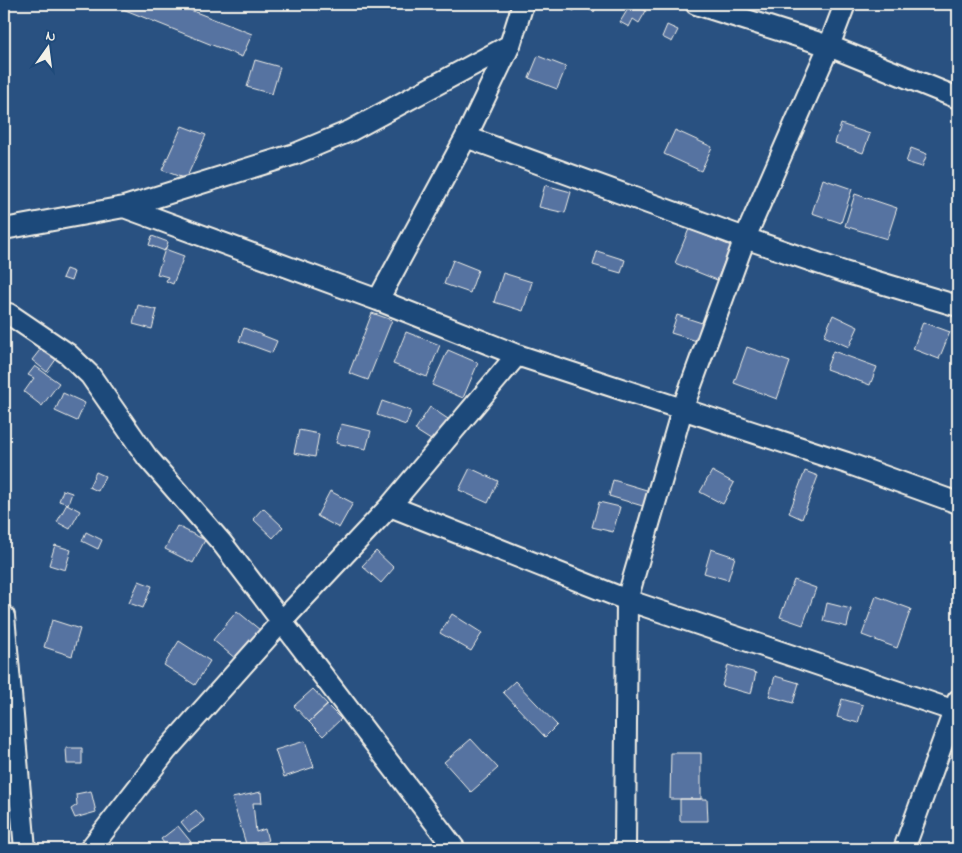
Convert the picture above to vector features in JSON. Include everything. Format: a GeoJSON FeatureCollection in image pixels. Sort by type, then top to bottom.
{"type":"FeatureCollection","features":[{"type":"Feature","properties":{"kind":"street"},"geometry":{"type":"LineString","coordinates":[[378,300],[466,137],[510,45],[523,4]]}},
{"type":"Feature","properties":{"kind":"street"},"geometry":{"type":"LineString","coordinates":[[696,4],[829,46],[958,98]]}},
{"type":"Feature","properties":{"kind":"street"},"geometry":{"type":"LineString","coordinates":[[625,849],[627,600],[682,410],[744,238],[829,46],[845,4]]}},
{"type":"Feature","properties":{"kind":"street"},"geometry":{"type":"LineString","coordinates":[[4,228],[124,207],[295,154],[350,131],[510,45]]}},
{"type":"Feature","properties":{"kind":"street"},"geometry":{"type":"LineString","coordinates":[[466,137],[744,238],[844,272],[958,306]]}},
{"type":"Feature","properties":{"kind":"street"},"geometry":{"type":"LineString","coordinates":[[124,207],[378,300],[518,355],[847,463],[958,503]]}},
{"type":"Feature","properties":{"kind":"street"},"geometry":{"type":"LineString","coordinates":[[4,313],[9,314],[68,354],[90,375],[147,457],[222,543],[455,849]]}},
{"type":"Feature","properties":{"kind":"street"},"geometry":{"type":"LineString","coordinates":[[90,849],[167,750],[282,621],[390,506],[518,355]]}},
{"type":"Feature","properties":{"kind":"street"},"geometry":{"type":"LineString","coordinates":[[390,506],[627,600],[957,708],[904,849]]}},
{"type":"Feature","properties":{"kind":"street"},"geometry":{"type":"LineString","coordinates":[[4,616],[25,849]]}},
{"type":"Feature","properties":{"kind":"building"},"geometry":{"type":"Polygon","coordinates":[[[120,4],[175,4],[252,34],[242,57],[118,7],[120,4]]]}},
{"type":"Feature","properties":{"kind":"building"},"geometry":{"type":"Polygon","coordinates":[[[568,4],[578,4],[574,11],[566,7],[568,4]]]}},
{"type":"Feature","properties":{"kind":"building"},"geometry":{"type":"Polygon","coordinates":[[[578,4],[598,4],[594,12],[578,4]]]}},
{"type":"Feature","properties":{"kind":"building"},"geometry":{"type":"Polygon","coordinates":[[[631,4],[646,11],[639,23],[633,19],[629,27],[620,22],[631,4]]]}},
{"type":"Feature","properties":{"kind":"building"},"geometry":{"type":"Polygon","coordinates":[[[667,25],[678,30],[672,42],[662,37],[667,25]]]}},
{"type":"Feature","properties":{"kind":"building"},"geometry":{"type":"Polygon","coordinates":[[[538,56],[566,67],[557,89],[529,78],[538,56]]]}},
{"type":"Feature","properties":{"kind":"building"},"geometry":{"type":"Polygon","coordinates":[[[255,60],[280,67],[272,94],[247,87],[255,60]]]}},
{"type":"Feature","properties":{"kind":"building"},"geometry":{"type":"Polygon","coordinates":[[[841,124],[870,134],[863,153],[835,143],[841,124]]]}},
{"type":"Feature","properties":{"kind":"building"},"geometry":{"type":"Polygon","coordinates":[[[182,126],[206,135],[186,179],[162,170],[182,126]]]}},
{"type":"Feature","properties":{"kind":"building"},"geometry":{"type":"Polygon","coordinates":[[[675,130],[712,147],[701,171],[664,154],[675,130]]]}},
{"type":"Feature","properties":{"kind":"building"},"geometry":{"type":"Polygon","coordinates":[[[911,148],[927,154],[922,167],[906,162],[911,148]]]}},
{"type":"Feature","properties":{"kind":"building"},"geometry":{"type":"Polygon","coordinates":[[[823,179],[852,189],[841,223],[812,213],[823,179]]]}},
{"type":"Feature","properties":{"kind":"building"},"geometry":{"type":"Polygon","coordinates":[[[545,185],[571,192],[565,213],[539,207],[545,185]]]}},
{"type":"Feature","properties":{"kind":"building"},"geometry":{"type":"Polygon","coordinates":[[[855,194],[897,208],[887,239],[845,226],[855,194]]]}},
{"type":"Feature","properties":{"kind":"building"},"geometry":{"type":"Polygon","coordinates":[[[689,229],[731,246],[717,280],[675,263],[689,229]]]}},
{"type":"Feature","properties":{"kind":"building"},"geometry":{"type":"Polygon","coordinates":[[[152,236],[168,242],[165,251],[149,245],[152,236]]]}},
{"type":"Feature","properties":{"kind":"building"},"geometry":{"type":"Polygon","coordinates":[[[165,249],[184,256],[173,284],[166,281],[168,277],[157,274],[165,249]]]}},
{"type":"Feature","properties":{"kind":"building"},"geometry":{"type":"Polygon","coordinates":[[[597,251],[625,260],[621,273],[593,265],[597,251]]]}},
{"type":"Feature","properties":{"kind":"building"},"geometry":{"type":"Polygon","coordinates":[[[453,260],[478,270],[470,293],[444,284],[453,260]]]}},
{"type":"Feature","properties":{"kind":"building"},"geometry":{"type":"Polygon","coordinates":[[[66,269],[74,272],[71,281],[62,278],[66,269]]]}},
{"type":"Feature","properties":{"kind":"building"},"geometry":{"type":"Polygon","coordinates":[[[503,273],[532,282],[523,311],[494,302],[503,273]]]}},
{"type":"Feature","properties":{"kind":"building"},"geometry":{"type":"Polygon","coordinates":[[[138,305],[157,310],[152,329],[133,324],[138,305]]]}},
{"type":"Feature","properties":{"kind":"building"},"geometry":{"type":"Polygon","coordinates":[[[372,313],[392,320],[368,380],[349,373],[372,313]]]}},
{"type":"Feature","properties":{"kind":"building"},"geometry":{"type":"Polygon","coordinates":[[[677,315],[702,323],[697,341],[671,333],[677,315]]]}},
{"type":"Feature","properties":{"kind":"building"},"geometry":{"type":"Polygon","coordinates":[[[833,315],[858,327],[849,347],[824,336],[833,315]]]}},
{"type":"Feature","properties":{"kind":"building"},"geometry":{"type":"Polygon","coordinates":[[[923,322],[950,332],[939,359],[913,349],[923,322]]]}},
{"type":"Feature","properties":{"kind":"building"},"geometry":{"type":"Polygon","coordinates":[[[244,328],[277,341],[272,353],[239,341],[244,328]]]}},
{"type":"Feature","properties":{"kind":"building"},"geometry":{"type":"Polygon","coordinates":[[[406,332],[440,345],[427,377],[393,364],[406,332]]]}},
{"type":"Feature","properties":{"kind":"building"},"geometry":{"type":"Polygon","coordinates":[[[43,346],[57,358],[47,372],[32,360],[43,346]]]}},
{"type":"Feature","properties":{"kind":"building"},"geometry":{"type":"Polygon","coordinates":[[[747,347],[790,362],[777,399],[734,383],[747,347]]]}},
{"type":"Feature","properties":{"kind":"building"},"geometry":{"type":"Polygon","coordinates":[[[448,350],[478,363],[463,398],[432,385],[448,350]]]}},
{"type":"Feature","properties":{"kind":"building"},"geometry":{"type":"Polygon","coordinates":[[[833,351],[877,367],[870,385],[826,369],[833,351]]]}},
{"type":"Feature","properties":{"kind":"building"},"geometry":{"type":"Polygon","coordinates":[[[35,366],[59,383],[42,406],[24,392],[34,378],[28,375],[35,366]]]}},
{"type":"Feature","properties":{"kind":"building"},"geometry":{"type":"Polygon","coordinates":[[[63,393],[85,403],[77,421],[55,411],[63,393]]]}},
{"type":"Feature","properties":{"kind":"building"},"geometry":{"type":"Polygon","coordinates":[[[382,401],[411,411],[406,425],[377,415],[382,401]]]}},
{"type":"Feature","properties":{"kind":"building"},"geometry":{"type":"Polygon","coordinates":[[[430,407],[448,419],[434,442],[415,430],[430,407]]]}},
{"type":"Feature","properties":{"kind":"building"},"geometry":{"type":"Polygon","coordinates":[[[341,424],[371,431],[366,449],[336,443],[341,424]]]}},
{"type":"Feature","properties":{"kind":"building"},"geometry":{"type":"Polygon","coordinates":[[[299,430],[319,434],[315,457],[294,453],[299,430]]]}},
{"type":"Feature","properties":{"kind":"building"},"geometry":{"type":"Polygon","coordinates":[[[470,468],[498,481],[488,503],[459,490],[470,468]]]}},
{"type":"Feature","properties":{"kind":"building"},"geometry":{"type":"Polygon","coordinates":[[[712,471],[734,483],[723,504],[700,492],[712,471]]]}},
{"type":"Feature","properties":{"kind":"building"},"geometry":{"type":"Polygon","coordinates":[[[805,471],[818,476],[802,519],[789,513],[805,471]]]}},
{"type":"Feature","properties":{"kind":"building"},"geometry":{"type":"Polygon","coordinates":[[[96,472],[105,476],[98,491],[89,487],[96,472]]]}},
{"type":"Feature","properties":{"kind":"building"},"geometry":{"type":"Polygon","coordinates":[[[613,480],[650,491],[646,507],[609,496],[613,480]]]}},
{"type":"Feature","properties":{"kind":"building"},"geometry":{"type":"Polygon","coordinates":[[[63,490],[72,493],[68,504],[59,501],[63,490]]]}},
{"type":"Feature","properties":{"kind":"building"},"geometry":{"type":"Polygon","coordinates":[[[330,491],[353,503],[339,528],[317,516],[330,491]]]}},
{"type":"Feature","properties":{"kind":"building"},"geometry":{"type":"Polygon","coordinates":[[[599,502],[620,507],[613,532],[592,527],[599,502]]]}},
{"type":"Feature","properties":{"kind":"building"},"geometry":{"type":"Polygon","coordinates":[[[67,504],[80,511],[70,529],[57,522],[67,504]]]}},
{"type":"Feature","properties":{"kind":"building"},"geometry":{"type":"Polygon","coordinates":[[[263,508],[283,527],[273,538],[253,519],[263,508]]]}},
{"type":"Feature","properties":{"kind":"building"},"geometry":{"type":"Polygon","coordinates":[[[177,526],[205,540],[193,563],[165,549],[177,526]]]}},
{"type":"Feature","properties":{"kind":"building"},"geometry":{"type":"Polygon","coordinates":[[[86,532],[102,540],[98,549],[82,541],[86,532]]]}},
{"type":"Feature","properties":{"kind":"building"},"geometry":{"type":"Polygon","coordinates":[[[55,545],[71,550],[65,570],[49,565],[55,545]]]}},
{"type":"Feature","properties":{"kind":"building"},"geometry":{"type":"Polygon","coordinates":[[[711,549],[735,557],[728,580],[704,573],[711,549]]]}},
{"type":"Feature","properties":{"kind":"building"},"geometry":{"type":"Polygon","coordinates":[[[376,551],[394,568],[381,583],[362,566],[376,551]]]}},
{"type":"Feature","properties":{"kind":"building"},"geometry":{"type":"Polygon","coordinates":[[[794,580],[816,588],[803,625],[780,617],[794,580]]]}},
{"type":"Feature","properties":{"kind":"building"},"geometry":{"type":"Polygon","coordinates":[[[139,581],[152,586],[143,608],[129,603],[139,581]]]}},
{"type":"Feature","properties":{"kind":"building"},"geometry":{"type":"Polygon","coordinates":[[[876,596],[911,609],[897,648],[862,635],[876,596]]]}},
{"type":"Feature","properties":{"kind":"building"},"geometry":{"type":"Polygon","coordinates":[[[827,603],[851,609],[847,627],[823,621],[827,603]]]}},
{"type":"Feature","properties":{"kind":"building"},"geometry":{"type":"Polygon","coordinates":[[[237,611],[260,630],[236,659],[213,640],[237,611]]]}},
{"type":"Feature","properties":{"kind":"building"},"geometry":{"type":"Polygon","coordinates":[[[452,614],[482,633],[471,651],[440,633],[452,614]]]}},
{"type":"Feature","properties":{"kind":"building"},"geometry":{"type":"Polygon","coordinates":[[[52,620],[80,629],[72,656],[44,647],[52,620]]]}},
{"type":"Feature","properties":{"kind":"building"},"geometry":{"type":"Polygon","coordinates":[[[179,641],[210,661],[195,685],[164,665],[179,641]]]}},
{"type":"Feature","properties":{"kind":"building"},"geometry":{"type":"Polygon","coordinates":[[[728,665],[756,673],[751,694],[722,686],[728,665]]]}},
{"type":"Feature","properties":{"kind":"building"},"geometry":{"type":"Polygon","coordinates":[[[775,676],[799,683],[793,703],[769,696],[775,676]]]}},
{"type":"Feature","properties":{"kind":"building"},"geometry":{"type":"Polygon","coordinates":[[[515,681],[557,725],[545,737],[503,692],[515,681]]]}},
{"type":"Feature","properties":{"kind":"building"},"geometry":{"type":"Polygon","coordinates":[[[313,689],[328,705],[309,722],[294,706],[313,689]]]}},
{"type":"Feature","properties":{"kind":"building"},"geometry":{"type":"Polygon","coordinates":[[[842,699],[863,705],[858,723],[837,717],[842,699]]]}},
{"type":"Feature","properties":{"kind":"building"},"geometry":{"type":"Polygon","coordinates":[[[327,705],[341,719],[323,736],[309,722],[327,705]]]}},
{"type":"Feature","properties":{"kind":"building"},"geometry":{"type":"Polygon","coordinates":[[[471,739],[498,768],[471,792],[444,762],[471,739]]]}},
{"type":"Feature","properties":{"kind":"building"},"geometry":{"type":"Polygon","coordinates":[[[305,741],[314,767],[284,777],[275,750],[305,741]]]}},
{"type":"Feature","properties":{"kind":"building"},"geometry":{"type":"Polygon","coordinates":[[[66,748],[82,748],[82,764],[67,764],[66,748]]]}},
{"type":"Feature","properties":{"kind":"building"},"geometry":{"type":"Polygon","coordinates":[[[671,753],[701,753],[701,799],[670,799],[671,753]]]}},
{"type":"Feature","properties":{"kind":"building"},"geometry":{"type":"Polygon","coordinates":[[[91,791],[96,812],[75,818],[71,809],[77,805],[76,794],[91,791]]]}},
{"type":"Feature","properties":{"kind":"building"},"geometry":{"type":"Polygon","coordinates":[[[261,792],[262,803],[253,803],[256,832],[265,829],[268,841],[246,844],[232,798],[261,792]]]}},
{"type":"Feature","properties":{"kind":"building"},"geometry":{"type":"Polygon","coordinates":[[[680,799],[707,799],[708,821],[680,821],[680,799]]]}},
{"type":"Feature","properties":{"kind":"building"},"geometry":{"type":"Polygon","coordinates":[[[196,810],[205,821],[189,832],[181,822],[196,810]]]}},
{"type":"Feature","properties":{"kind":"building"},"geometry":{"type":"Polygon","coordinates":[[[178,826],[191,842],[184,849],[168,849],[161,839],[178,826]]]}}]}
